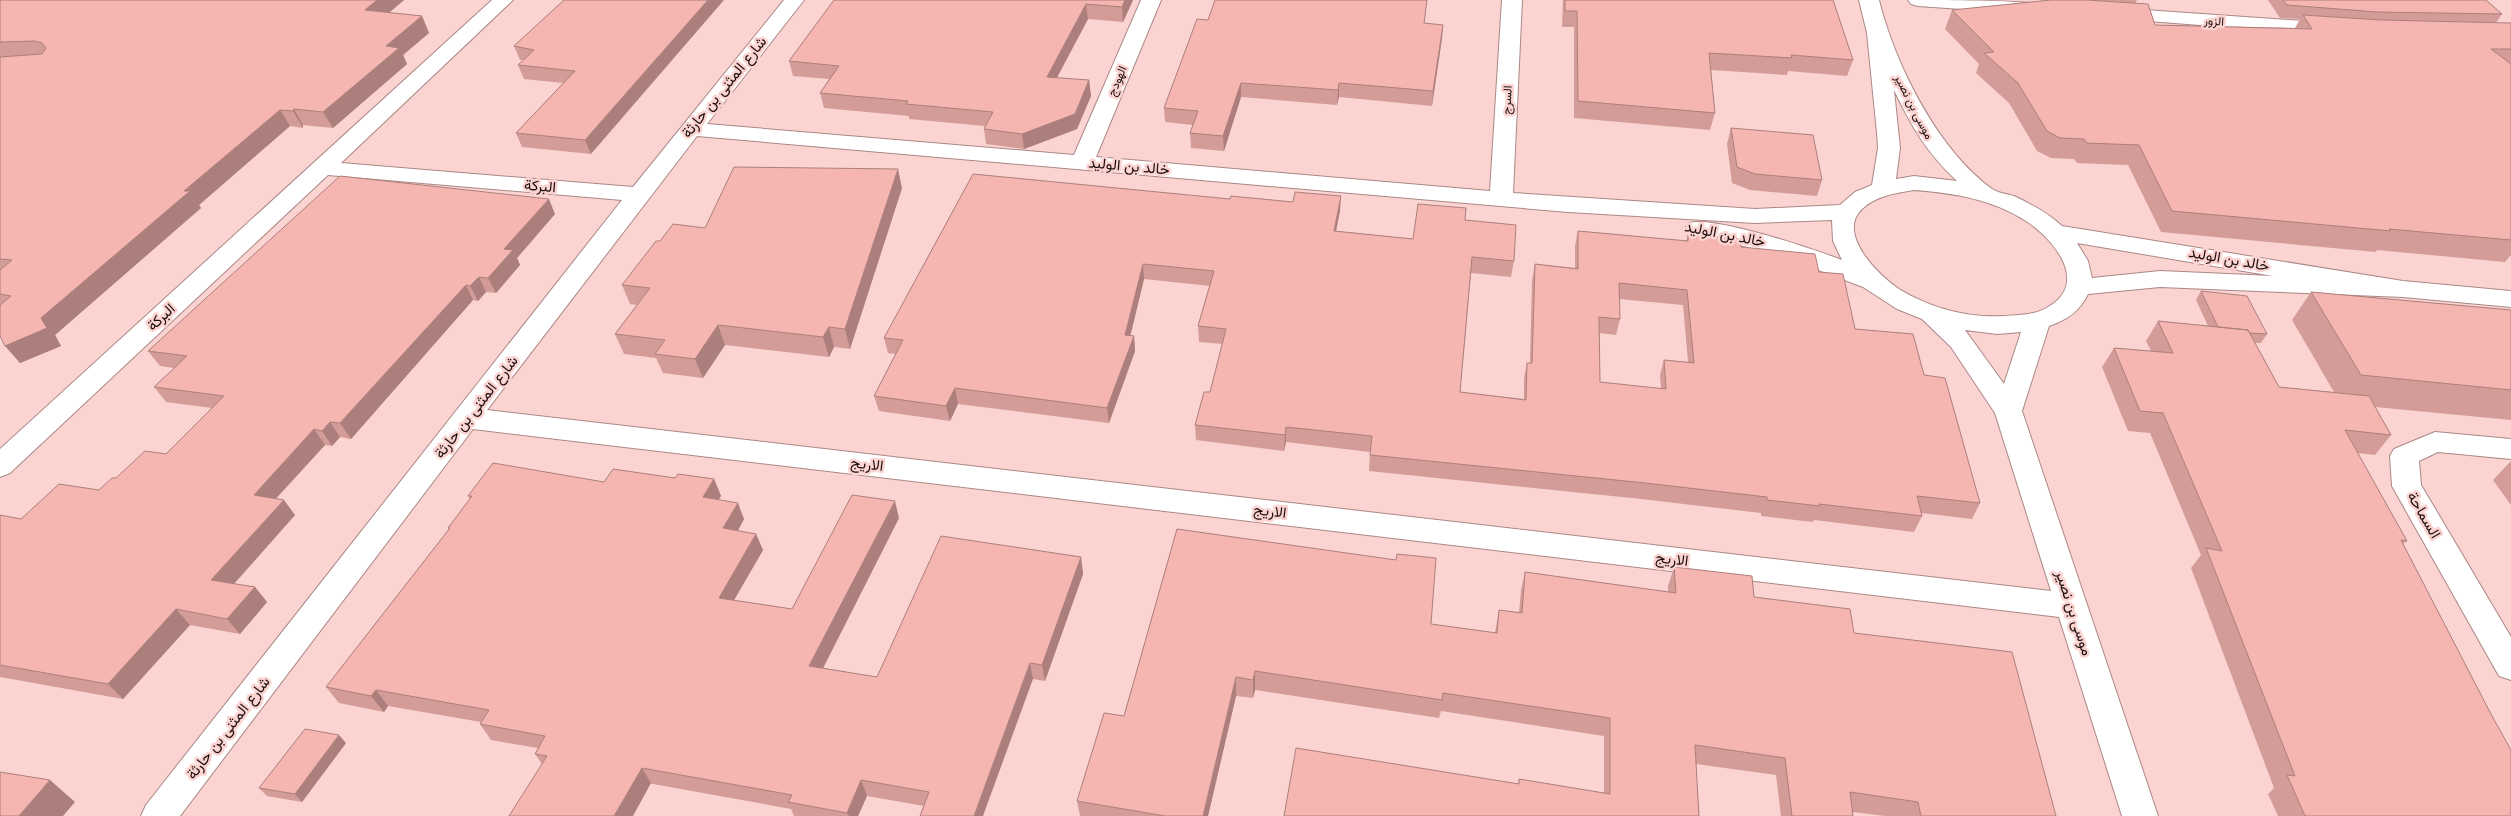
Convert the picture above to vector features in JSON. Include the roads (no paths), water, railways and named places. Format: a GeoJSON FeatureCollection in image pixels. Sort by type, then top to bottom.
{"type":"FeatureCollection","features":[{"type":"Feature","properties":{"kind":"street","name":"البركة"},"geometry":{"type":"LineString","coordinates":[[0,466],[12,443],[321,168],[503,0]]}},
{"type":"Feature","properties":{"kind":"street","name":"شارع المثنى بن حارثة"},"geometry":{"type":"LineString","coordinates":[[159,816],[639,194],[794,0]]}},
{"type":"Feature","properties":{"kind":"street","name":"الهودج"},"geometry":{"type":"LineString","coordinates":[[1083,162],[1151,0]]}},
{"type":"Feature","properties":{"kind":"street","name":"السرج"},"geometry":{"type":"LineString","coordinates":[[1501,199],[1512,0]]}},
{"type":"Feature","properties":{"kind":"street","name":"موسى بن نصير"},"geometry":{"type":"LineString","coordinates":[[1869,0],[1877,33],[1888,148],[1883,188]]}},
{"type":"Feature","properties":{"kind":"street"},"geometry":{"type":"LineString","coordinates":[[1918,0],[2054,10]]}},
{"type":"Feature","properties":{"kind":"street","name":"الزور"},"geometry":{"type":"LineString","coordinates":[[2092,12],[2350,30]]}},
{"type":"Feature","properties":{"kind":"street","name":"موسى بن نصير"},"geometry":{"type":"LineString","coordinates":[[1877,33],[1924,130],[1950,162],[1984,193]]}},
{"type":"Feature","properties":{"kind":"street","name":"خالد بن الوليد"},"geometry":{"type":"LineString","coordinates":[[691,129],[1568,205],[1755,216],[1846,212]]}},
{"type":"Feature","properties":{"kind":"street","name":"البركة"},"geometry":{"type":"LineString","coordinates":[[321,168],[639,194]]}},
{"type":"Feature","properties":{"kind":"street"},"geometry":{"type":"LineString","coordinates":[[1914,183],[1948,185],[1984,193],[2010,203],[2035,216],[2055,232],[2071,250],[2080,269],[2079,287],[2072,301],[2059,312],[2038,321],[2005,325],[1967,322],[1929,312],[1901,300],[1876,284],[1857,266],[1845,246],[1842,228],[1846,212],[1861,198],[1883,188],[1914,183]]}},
{"type":"Feature","properties":{"kind":"street","name":"خالد بن الوليد"},"geometry":{"type":"LineString","coordinates":[[1568,205],[1732,234],[1774,244],[1822,260],[1876,284]]}},
{"type":"Feature","properties":{"kind":"street","name":"خالد بن الوليد"},"geometry":{"type":"LineString","coordinates":[[2055,232],[2403,288],[2511,299]]}},
{"type":"Feature","properties":{"kind":"street","name":"خالد بن الوليد"},"geometry":{"type":"LineString","coordinates":[[2079,287],[2160,279],[2403,288]]}},
{"type":"Feature","properties":{"kind":"street","name":"موسى بن نصير"},"geometry":{"type":"LineString","coordinates":[[1929,312],[1960,341],[2008,411],[2140,816]]}},
{"type":"Feature","properties":{"kind":"street"},"geometry":{"type":"LineString","coordinates":[[2008,411],[2038,321]]}},
{"type":"Feature","properties":{"kind":"street","name":"الاريج"},"geometry":{"type":"LineString","coordinates":[[468,418],[2072,606]]}},
{"type":"Feature","properties":{"kind":"street","name":"السماحة"},"geometry":{"type":"LineString","coordinates":[[2511,449],[2435,442],[2404,456],[2407,486],[2511,666]]}}]}
